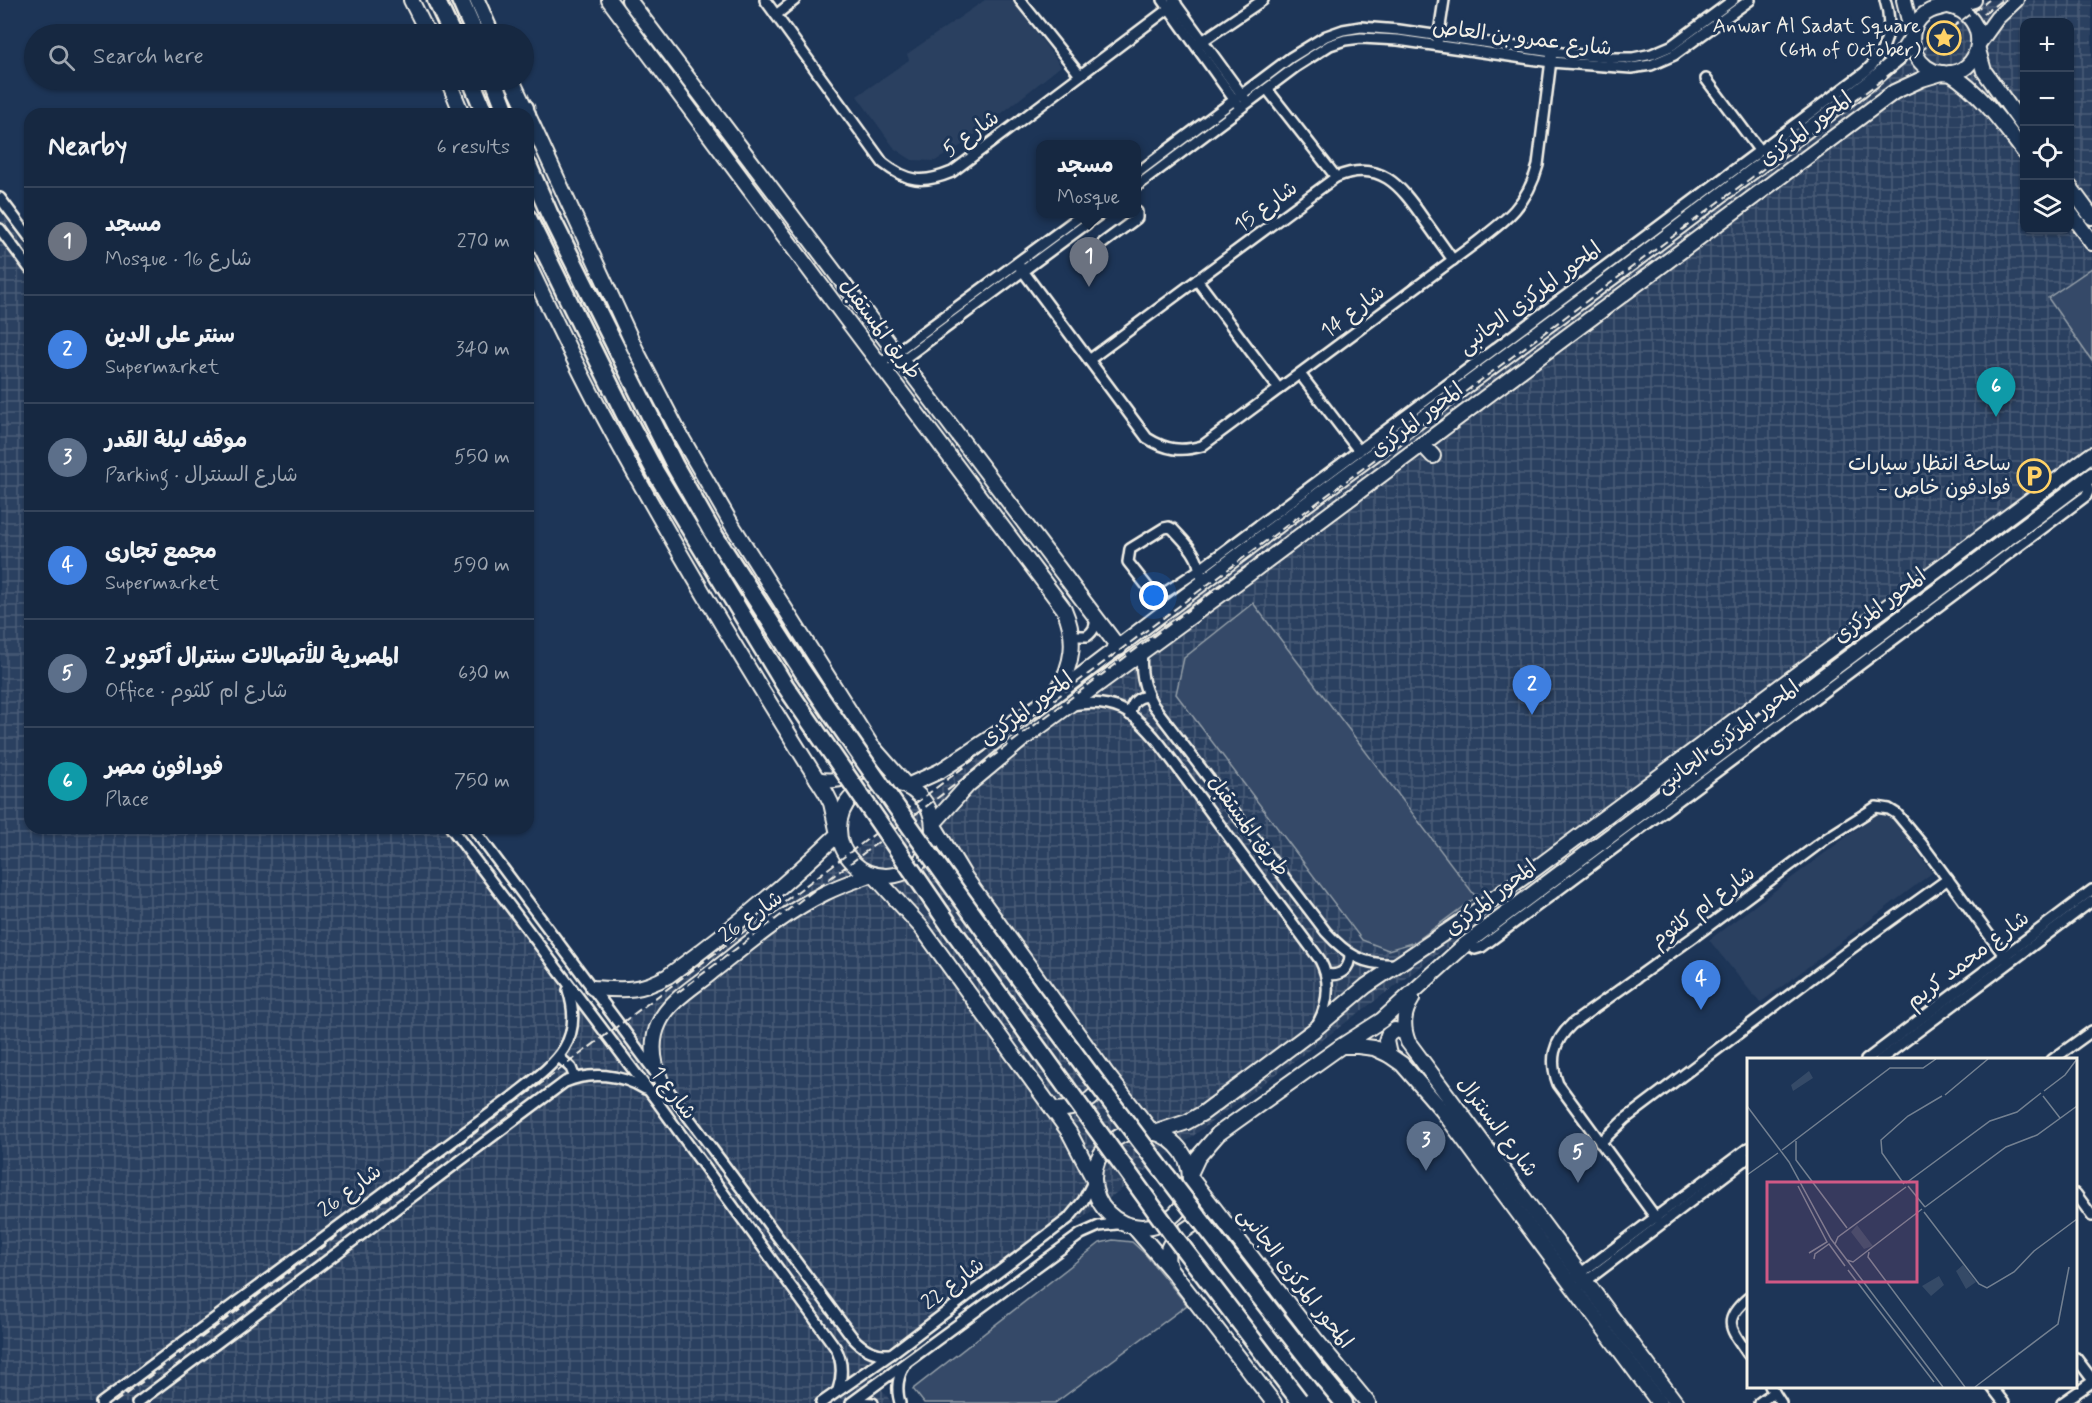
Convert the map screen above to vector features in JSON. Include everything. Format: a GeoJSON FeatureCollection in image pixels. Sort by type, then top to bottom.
{"type":"FeatureCollection","features":[{"type":"Feature","properties":{"kind":"highway"},"geometry":{"type":"LineString","coordinates":[[436,0],[447,24]]}},
{"type":"Feature","properties":{"kind":"highway"},"geometry":{"type":"LineString","coordinates":[[460,0],[471,24]]}},
{"type":"Feature","properties":{"kind":"highway"},"geometry":{"type":"LineString","coordinates":[[475,90],[483,108]]}},
{"type":"Feature","properties":{"kind":"highway"},"geometry":{"type":"LineString","coordinates":[[498,90],[505,108]]}},
{"type":"Feature","properties":{"kind":"highway"},"geometry":{"type":"LineString","coordinates":[[534,178],[675,466],[711,530],[803,672],[888,796],[1056,1027],[1213,1238],[1344,1403]]}},
{"type":"Feature","properties":{"kind":"highway"},"geometry":{"type":"LineString","coordinates":[[534,230],[656,473],[784,684],[950,926],[1173,1235],[1300,1401]]}},
{"type":"Feature","properties":{"kind":"main road"},"geometry":{"type":"LineString","coordinates":[[411,0],[423,24]]}},
{"type":"Feature","properties":{"kind":"main road"},"geometry":{"type":"LineString","coordinates":[[477,0],[488,24]]}},
{"type":"Feature","properties":{"kind":"main road","name":"طريق المستقبل"},"geometry":{"type":"LineString","coordinates":[[609,0],[1064,609],[1073,636],[1071,659],[1055,695]]}},
{"type":"Feature","properties":{"kind":"main road","name":"طريق المستقبل"},"geometry":{"type":"LineString","coordinates":[[629,0],[1119,648]]}},
{"type":"Feature","properties":{"kind":"main road"},"geometry":{"type":"LineString","coordinates":[[1904,0],[1912,45],[1918,58],[1928,69],[1946,73],[1968,86],[1984,100],[2020,146]]}},
{"type":"Feature","properties":{"kind":"main road"},"geometry":{"type":"LineString","coordinates":[[1912,35],[1922,16],[1940,4],[1974,0]]}},
{"type":"Feature","properties":{"kind":"main road"},"geometry":{"type":"LineString","coordinates":[[2016,0],[1997,18],[1978,46],[1984,70],[2024,126]]}},
{"type":"Feature","properties":{"kind":"main road"},"geometry":{"type":"LineString","coordinates":[[1940,4],[1962,11],[1973,21],[1979,35],[1975,57],[1964,68],[1946,73]]}},
{"type":"Feature","properties":{"kind":"main road","name":"المحور المركزى"},"geometry":{"type":"LineString","coordinates":[[907,786],[924,780],[954,761],[1055,695],[1119,648],[1292,515],[1368,449],[1622,263],[1869,76],[1898,58],[1912,35]]}},
{"type":"Feature","properties":{"kind":"main road","name":"المحور المركزى"},"geometry":{"type":"LineString","coordinates":[[873,874],[894,875],[915,866],[930,847],[933,824],[968,785],[1023,739],[1604,308],[1687,255],[1894,92],[1922,79],[1946,73]]}},
{"type":"Feature","properties":{"kind":"main road"},"geometry":{"type":"LineString","coordinates":[[452,90],[460,108]]}},
{"type":"Feature","properties":{"kind":"main road"},"geometry":{"type":"LineString","coordinates":[[516,90],[524,108]]}},
{"type":"Feature","properties":{"kind":"main road"},"geometry":{"type":"LineString","coordinates":[[534,130],[636,350],[679,433],[732,525],[871,745],[907,786],[925,802],[933,824],[965,878],[1106,1073],[1153,1132]]}},
{"type":"Feature","properties":{"kind":"main road"},"geometry":{"type":"LineString","coordinates":[[2074,192],[2092,217]]}},
{"type":"Feature","properties":{"kind":"main road"},"geometry":{"type":"LineString","coordinates":[[2074,218],[2092,243]]}},
{"type":"Feature","properties":{"kind":"main road"},"geometry":{"type":"LineString","coordinates":[[534,276],[597,405],[644,491],[831,803],[840,843],[849,860],[864,871],[873,874],[921,927],[1069,1132],[1094,1180],[1097,1196],[1106,1210],[1129,1225],[1169,1267],[1274,1403]]}},
{"type":"Feature","properties":{"kind":"main road"},"geometry":{"type":"LineString","coordinates":[[1604,308],[1613,320]]}},
{"type":"Feature","properties":{"kind":"main road"},"geometry":{"type":"LineString","coordinates":[[1545,352],[1554,364]]}},
{"type":"Feature","properties":{"kind":"main road"},"geometry":{"type":"LineString","coordinates":[[1422,444],[1433,456]]}},
{"type":"Feature","properties":{"kind":"main road","name":"المحور المركزى"},"geometry":{"type":"LineString","coordinates":[[1153,1132],[1187,1122],[1217,1103],[1314,1030],[1360,990],[1535,869],[1778,688],[1959,544],[2092,454]]}},
{"type":"Feature","properties":{"kind":"main road","name":"المحور المركزى"},"geometry":{"type":"LineString","coordinates":[[1190,1176],[1204,1149],[1218,1134],[1340,1047],[1382,1020],[1467,943],[2088,478]]}},
{"type":"Feature","properties":{"kind":"main road"},"geometry":{"type":"LineString","coordinates":[[1778,688],[1780,697],[1788,703]]}},
{"type":"Feature","properties":{"kind":"main road"},"geometry":{"type":"LineString","coordinates":[[1749,709],[1758,714],[1761,723]]}},
{"type":"Feature","properties":{"kind":"main road"},"geometry":{"type":"LineString","coordinates":[[817,779],[840,780],[850,776],[859,769],[871,745]]}},
{"type":"Feature","properties":{"kind":"main road"},"geometry":{"type":"LineString","coordinates":[[954,761],[968,785]]}},
{"type":"Feature","properties":{"kind":"main road"},"geometry":{"type":"LineString","coordinates":[[838,834],[840,815],[855,792],[872,784],[884,782],[907,786]]}},
{"type":"Feature","properties":{"kind":"main road","name":"شارع 26"},"geometry":{"type":"LineString","coordinates":[[593,988],[627,991],[655,984],[730,931],[791,879],[838,834]]}},
{"type":"Feature","properties":{"kind":"main road","name":"شارع 26"},"geometry":{"type":"LineString","coordinates":[[661,1081],[654,1059],[656,1029],[662,1017],[677,1000],[788,915],[851,881],[873,874]]}},
{"type":"Feature","properties":{"kind":"main road"},"geometry":{"type":"LineString","coordinates":[[730,931],[728,946],[734,951],[739,951]]}},
{"type":"Feature","properties":{"kind":"main road"},"geometry":{"type":"LineString","coordinates":[[1389,1055],[1386,1041],[1388,1035],[1395,1030],[1404,1032],[1406,1007],[1420,985]]}},
{"type":"Feature","properties":{"kind":"main road","name":"شارع السنترال"},"geometry":{"type":"LineString","coordinates":[[1404,1032],[1415,1052],[1676,1403]]}},
{"type":"Feature","properties":{"kind":"main road","name":"شارع السنترال"},"geometry":{"type":"LineString","coordinates":[[1340,1047],[1366,1047],[1389,1055],[1402,1064],[1442,1110],[1659,1403]]}},
{"type":"Feature","properties":{"kind":"main road"},"geometry":{"type":"LineString","coordinates":[[1053,1110],[1065,1110],[1087,1102],[1102,1084],[1106,1073]]}},
{"type":"Feature","properties":{"kind":"main road"},"geometry":{"type":"LineString","coordinates":[[1217,1103],[1233,1123]]}},
{"type":"Feature","properties":{"kind":"main road"},"geometry":{"type":"LineString","coordinates":[[1094,1180],[1099,1157],[1115,1140],[1129,1133],[1153,1132],[1162,1135],[1176,1145],[1185,1158],[1190,1176],[1188,1194],[1173,1215],[1159,1224],[1142,1227],[1129,1225]]}},
{"type":"Feature","properties":{"kind":"main road","name":"المحور المركزى الجانبى"},"geometry":{"type":"LineString","coordinates":[[1190,1176],[1316,1340],[1368,1403]]}},
{"type":"Feature","properties":{"kind":"main road"},"geometry":{"type":"LineString","coordinates":[[1169,1267],[1166,1252],[1170,1242],[1203,1218],[1221,1217]]}},
{"type":"Feature","properties":{"kind":"street","name":"شارع 5"},"geometry":{"type":"LineString","coordinates":[[765,0],[883,163],[898,174],[915,180],[934,179],[952,172],[1173,4]]}},
{"type":"Feature","properties":{"kind":"street"},"geometry":{"type":"LineString","coordinates":[[776,15],[795,0]]}},
{"type":"Feature","properties":{"kind":"street"},"geometry":{"type":"LineString","coordinates":[[1020,0],[1080,75]]}},
{"type":"Feature","properties":{"kind":"street"},"geometry":{"type":"LineString","coordinates":[[1162,0],[1173,4],[1241,102]]}},
{"type":"Feature","properties":{"kind":"street"},"geometry":{"type":"LineString","coordinates":[[1199,43],[1263,0]]}},
{"type":"Feature","properties":{"kind":"street"},"geometry":{"type":"LineString","coordinates":[[1438,40],[1444,0]]}},
{"type":"Feature","properties":{"kind":"street","name":"شارع عمرو بن العاص"},"geometry":{"type":"LineString","coordinates":[[1141,170],[1241,102],[1267,89],[1316,53],[1346,40],[1378,38],[1438,40],[1612,58],[1633,58],[1652,54],[1671,46],[1733,0]]}},
{"type":"Feature","properties":{"kind":"street","name":"شارع عمرو بن العاص"},"geometry":{"type":"LineString","coordinates":[[1141,183],[1311,44],[1343,30],[1361,27],[1379,28],[1551,62],[1630,68],[1651,65],[1674,55],[1750,0]]}},
{"type":"Feature","properties":{"kind":"street","name":"المحور المركزى الجانبى"},"geometry":{"type":"LineString","coordinates":[[1622,263],[1759,150],[1869,76],[1886,41],[1888,18],[1885,0]]}},
{"type":"Feature","properties":{"kind":"street","name":"شارع 14"},"geometry":{"type":"LineString","coordinates":[[1020,267],[1147,438],[1160,446],[1174,450],[1202,446],[1515,212],[1533,182],[1538,165],[1552,52]]}},
{"type":"Feature","properties":{"kind":"street"},"geometry":{"type":"LineString","coordinates":[[1706,79],[1759,150]]}},
{"type":"Feature","properties":{"kind":"street"},"geometry":{"type":"LineString","coordinates":[[1267,89],[1336,177]]}},
{"type":"Feature","properties":{"kind":"street","name":"شارع 15"},"geometry":{"type":"LineString","coordinates":[[1089,360],[1336,177],[1349,172],[1376,173],[1399,185],[1453,260]]}},
{"type":"Feature","properties":{"kind":"street"},"geometry":{"type":"LineString","coordinates":[[0,198],[24,230]]}},
{"type":"Feature","properties":{"kind":"street"},"geometry":{"type":"LineString","coordinates":[[1020,267],[1077,218]]}},
{"type":"Feature","properties":{"kind":"street"},"geometry":{"type":"LineString","coordinates":[[883,368],[1020,267],[1093,218]]}},
{"type":"Feature","properties":{"kind":"street"},"geometry":{"type":"LineString","coordinates":[[1103,243],[1137,218]]}},
{"type":"Feature","properties":{"kind":"street"},"geometry":{"type":"LineString","coordinates":[[0,229],[24,261]]}},
{"type":"Feature","properties":{"kind":"street"},"geometry":{"type":"LineString","coordinates":[[1197,280],[1279,389]]}},
{"type":"Feature","properties":{"kind":"street"},"geometry":{"type":"LineString","coordinates":[[1204,584],[1199,570],[1195,555],[1169,527],[1130,549],[1127,555],[1128,562],[1152,594],[1158,596],[1163,594],[1199,570],[1368,449],[1300,374]]}},
{"type":"Feature","properties":{"kind":"street","name":"المحور المركزى الجانبى"},"geometry":{"type":"LineString","coordinates":[[1467,943],[1475,949],[1482,947],[2086,496],[2088,478]]}},
{"type":"Feature","properties":{"kind":"street"},"geometry":{"type":"LineString","coordinates":[[1073,636],[1087,636],[1093,632],[1096,625],[1095,618]]}},
{"type":"Feature","properties":{"kind":"street","name":"طريق المستقبل"},"geometry":{"type":"LineString","coordinates":[[1142,652],[1141,674],[1148,696],[1326,932],[1341,949],[1350,954],[1379,964],[1402,963]]}},
{"type":"Feature","properties":{"kind":"street"},"geometry":{"type":"LineString","coordinates":[[1130,715],[1132,703],[1148,696]]}},
{"type":"Feature","properties":{"kind":"street","name":"طريق المستقبل"},"geometry":{"type":"LineString","coordinates":[[1069,705],[1098,702],[1110,704],[1130,715],[1154,736],[1191,784],[1320,960],[1326,974],[1328,990],[1325,1007],[1314,1030]]}},
{"type":"Feature","properties":{"kind":"street","name":"شارع ام كلثوم"},"geometry":{"type":"LineString","coordinates":[[1656,1218],[1557,1084],[1552,1058],[1563,1033],[1572,1024],[1827,838],[1872,808],[1885,807],[1897,814],[2007,959]]}},
{"type":"Feature","properties":{"kind":"street","name":"شارع 1"},"geometry":{"type":"LineString","coordinates":[[455,834],[756,1236],[839,1354],[842,1368],[838,1390]]}},
{"type":"Feature","properties":{"kind":"street","name":"شارع 1"},"geometry":{"type":"LineString","coordinates":[[478,834],[853,1338],[868,1351],[891,1354]]}},
{"type":"Feature","properties":{"kind":"street"},"geometry":{"type":"LineString","coordinates":[[1600,1143],[1625,1119],[1845,953],[1948,879]]}},
{"type":"Feature","properties":{"kind":"street","name":"شارع محمد كريم"},"geometry":{"type":"LineString","coordinates":[[1881,1058],[2092,890]]}},
{"type":"Feature","properties":{"kind":"street","name":"شارع محمد كريم"},"geometry":{"type":"LineString","coordinates":[[1867,1058],[2092,901]]}},
{"type":"Feature","properties":{"kind":"street"},"geometry":{"type":"LineString","coordinates":[[1326,974],[1334,975],[1345,970],[1350,963],[1350,954]]}},
{"type":"Feature","properties":{"kind":"street","name":"شارع 26"},"geometry":{"type":"LineString","coordinates":[[101,1403],[512,1097],[559,1058],[569,1040],[572,1021],[572,1004],[566,982]]}},
{"type":"Feature","properties":{"kind":"street"},"geometry":{"type":"LineString","coordinates":[[2053,1058],[2092,1031]]}},
{"type":"Feature","properties":{"kind":"street"},"geometry":{"type":"LineString","coordinates":[[559,1058],[571,1068],[575,1078]]}},
{"type":"Feature","properties":{"kind":"street","name":"شارع 26"},"geometry":{"type":"LineString","coordinates":[[137,1403],[565,1082],[575,1078],[594,1076],[613,1077],[632,1082],[650,1093]]}},
{"type":"Feature","properties":{"kind":"street"},"geometry":{"type":"LineString","coordinates":[[1583,1277],[1747,1150]]}},
{"type":"Feature","properties":{"kind":"street"},"geometry":{"type":"LineString","coordinates":[[1571,1286],[1747,1159]]}},
{"type":"Feature","properties":{"kind":"street","name":"شارع 22"},"geometry":{"type":"LineString","coordinates":[[821,1403],[891,1354],[1068,1219],[1083,1201],[1094,1180]]}},
{"type":"Feature","properties":{"kind":"street"},"geometry":{"type":"LineString","coordinates":[[2077,1195],[2092,1216]]}},
{"type":"Feature","properties":{"kind":"street"},"geometry":{"type":"LineString","coordinates":[[1068,1219],[1081,1234]]}},
{"type":"Feature","properties":{"kind":"street","name":"شارع 22"},"geometry":{"type":"LineString","coordinates":[[852,1403],[1081,1234],[1099,1226],[1129,1225]]}},
{"type":"Feature","properties":{"kind":"street"},"geometry":{"type":"LineString","coordinates":[[756,1236],[771,1226]]}},
{"type":"Feature","properties":{"kind":"street"},"geometry":{"type":"LineString","coordinates":[[338,1228],[351,1244]]}},
{"type":"Feature","properties":{"kind":"street"},"geometry":{"type":"LineString","coordinates":[[1747,1300],[1734,1311],[1731,1318],[1734,1333],[1747,1351]]}},
{"type":"Feature","properties":{"kind":"street"},"geometry":{"type":"LineString","coordinates":[[2062,1403],[2092,1381],[2077,1359]]}},
{"type":"Feature","properties":{"kind":"street"},"geometry":{"type":"LineString","coordinates":[[900,1403],[898,1381],[906,1364]]}},
{"type":"Feature","properties":{"kind":"street"},"geometry":{"type":"LineString","coordinates":[[1993,1388],[2004,1403]]}},
{"type":"Feature","properties":{"kind":"street"},"geometry":{"type":"LineString","coordinates":[[1759,1403],[1772,1389],[1781,1403]]}},
{"type":"Feature","properties":{"kind":"street"},"geometry":{"type":"LineString","coordinates":[[852,1403],[873,1403]]}},
{"type":"Feature","properties":{"kind":"shaded area"},"geometry":{"type":"Polygon","coordinates":[[[985,0],[1012,0],[1061,66],[962,145],[935,161],[912,160],[895,149],[857,96],[909,60],[907,54],[985,0]]]}},
{"type":"Feature","properties":{"kind":"shaded area"},"geometry":{"type":"Polygon","coordinates":[[[1985,0],[2092,0],[2092,465],[871,1375],[892,1403],[0,1403],[0,211],[24,244],[24,834],[465,834],[613,1031],[1605,293],[1985,0]]]}},
{"type":"Feature","properties":{"kind":"shaded area"},"geometry":{"type":"Polygon","coordinates":[[[2092,268],[2092,361],[2048,298],[2092,268]]]}},
{"type":"Feature","properties":{"kind":"shaded area"},"geometry":{"type":"Polygon","coordinates":[[[1253,603],[1476,897],[1415,942],[1388,950],[1362,940],[1176,694],[1184,658],[1253,603]]]}},
{"type":"Feature","properties":{"kind":"shaded area"},"geometry":{"type":"Polygon","coordinates":[[[1877,814],[1886,814],[1898,825],[1932,873],[1760,1003],[1709,940],[1877,814]]]}},
{"type":"Feature","properties":{"kind":"shaded area"},"geometry":{"type":"Polygon","coordinates":[[[1113,1240],[1132,1242],[1145,1254],[1187,1305],[1055,1403],[924,1403],[913,1389],[1100,1243],[1113,1240]]]}},
{"type":"Feature","properties":{"kind":"railway"},"geometry":{"type":"LineString","coordinates":[[114,1403],[1989,0]]}},
{"type":"Feature","properties":{"kind":"railway"},"geometry":{"type":"LineString","coordinates":[[1983,14],[2002,0]]}},
{"type":"Feature","properties":{"kind":"railway"},"geometry":{"type":"LineString","coordinates":[[677,993],[1287,536]]}},
{"type":"Feature","properties":{"kind":"place","name":"Anwar Al Sadat Square (6th of October)"},"geometry":{"type":"Point","coordinates":[1944,38]}},
{"type":"Feature","properties":{"kind":"place","name":"مسجد"},"geometry":{"type":"Point","coordinates":[1089,287]}},
{"type":"Feature","properties":{"kind":"place","name":"فودافون مصر"},"geometry":{"type":"Point","coordinates":[1996,417]}},
{"type":"Feature","properties":{"kind":"place","name":"ساحة انتظار سيارات - فوادفون خاص"},"geometry":{"type":"Point","coordinates":[2034,476]}},
{"type":"Feature","properties":{"kind":"place","name":"سنتر على الدين"},"geometry":{"type":"Point","coordinates":[1532,715]}},
{"type":"Feature","properties":{"kind":"place","name":"مجمع تجارى"},"geometry":{"type":"Point","coordinates":[1701,1010]}},
{"type":"Feature","properties":{"kind":"place","name":"موقف ليلة القدر"},"geometry":{"type":"Point","coordinates":[1426,1171]}},
{"type":"Feature","properties":{"kind":"place","name":"المصرية للأتصالات سنترال أكتوبر 2"},"geometry":{"type":"Point","coordinates":[1578,1183]}}]}
